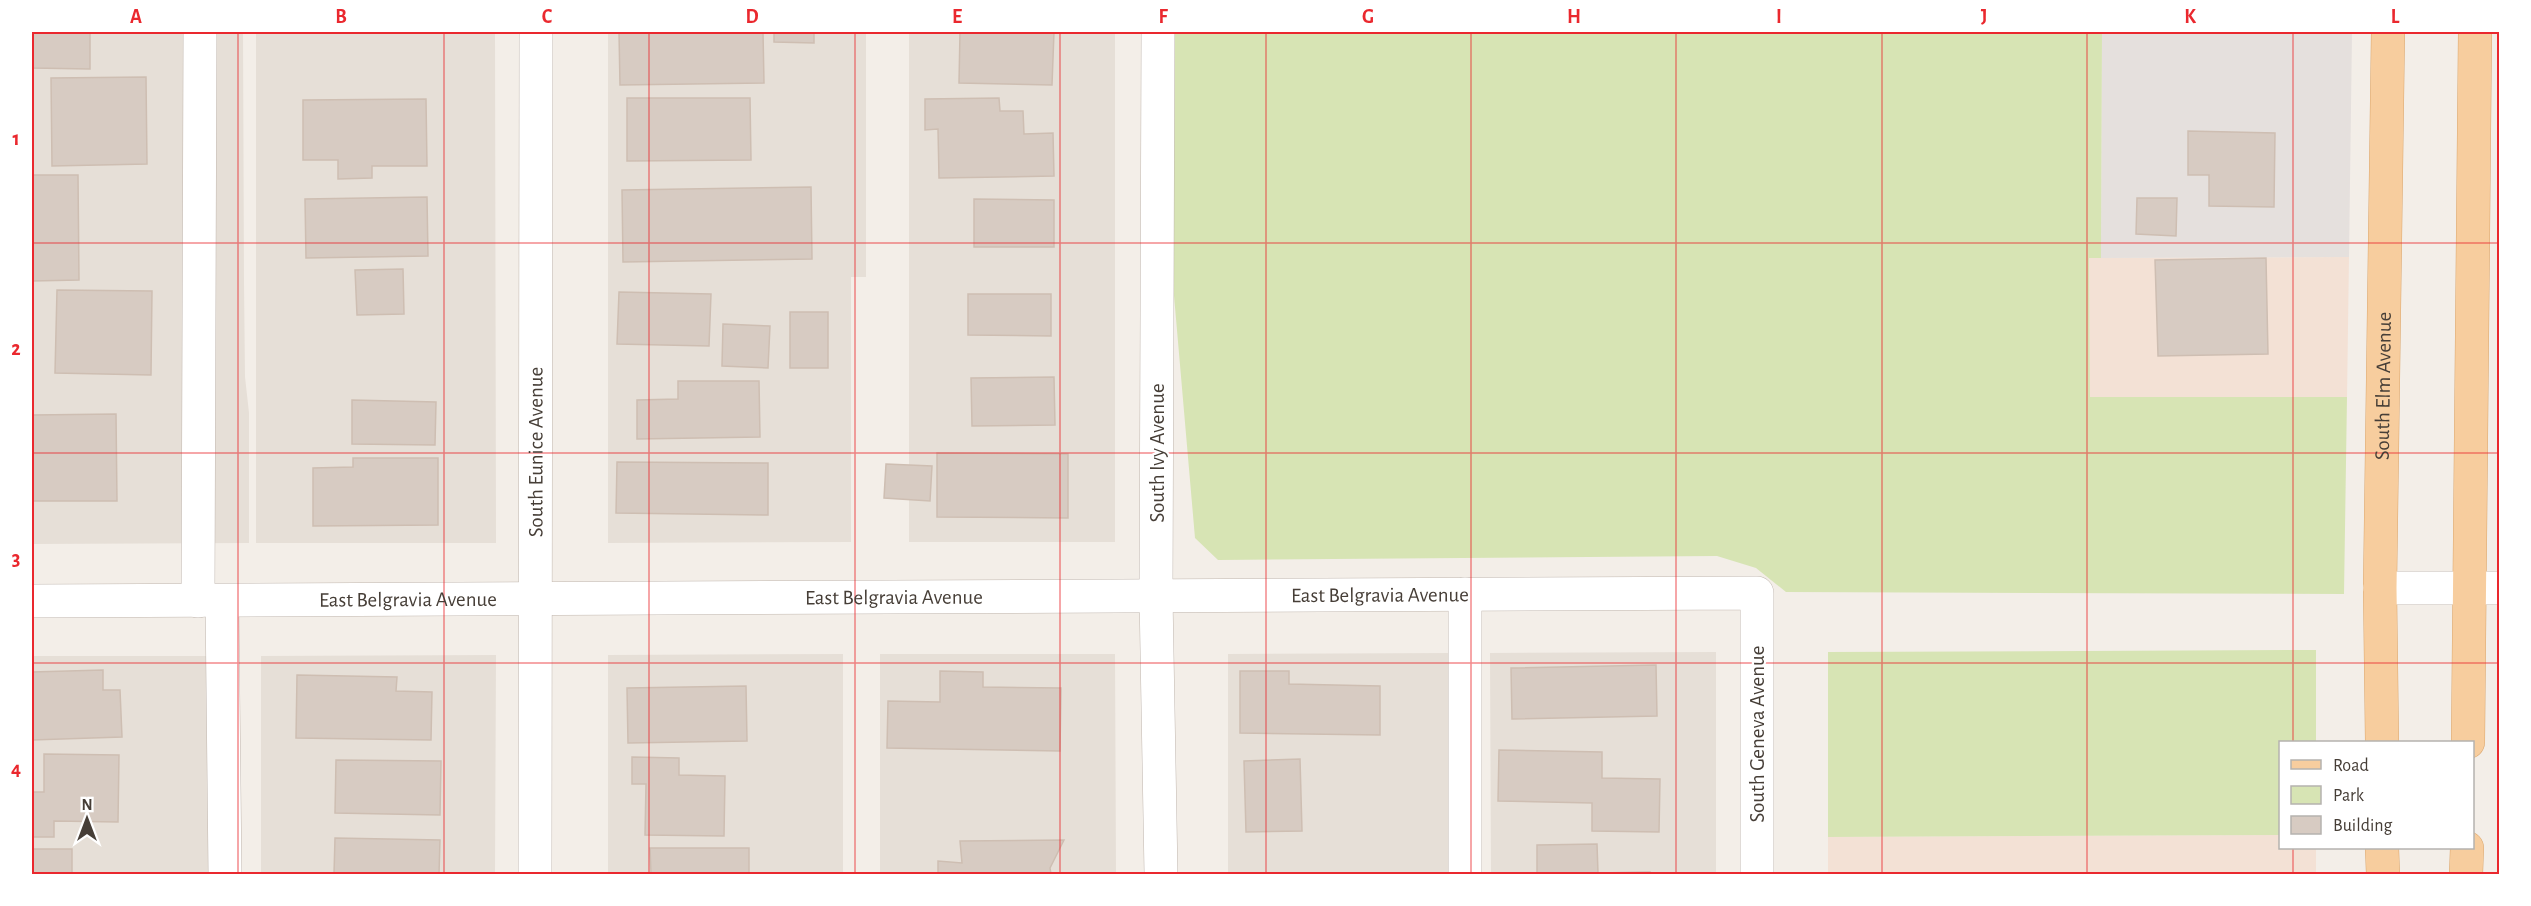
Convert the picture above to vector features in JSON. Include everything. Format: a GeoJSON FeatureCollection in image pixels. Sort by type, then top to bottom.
{"type":"FeatureCollection","features":[{"type":"Feature","properties":{"kind":"main road","name":"South Elm Avenue"},"geometry":{"type":"LineString","coordinates":[[2382,741],[2380,588],[2388,32]]}},
{"type":"Feature","properties":{"kind":"main road"},"geometry":{"type":"LineString","coordinates":[[2469,741],[2485,588],[2475,32]]}},
{"type":"Feature","properties":{"kind":"main road"},"geometry":{"type":"LineString","coordinates":[[2382,849],[2383,874]]}},
{"type":"Feature","properties":{"kind":"main road"},"geometry":{"type":"LineString","coordinates":[[2466,874],[2467,849]]}},
{"type":"Feature","properties":{"kind":"street"},"geometry":{"type":"LineString","coordinates":[[200,32],[210,601],[225,874]]}},
{"type":"Feature","properties":{"kind":"street","name":"South Eunice Avenue"},"geometry":{"type":"LineString","coordinates":[[535,874],[536,32]]}},
{"type":"Feature","properties":{"kind":"street","name":"South Ivy Avenue"},"geometry":{"type":"LineString","coordinates":[[1158,32],[1156,597],[1161,874]]}},
{"type":"Feature","properties":{"kind":"street"},"geometry":{"type":"LineString","coordinates":[[2380,588],[2485,588]]}},
{"type":"Feature","properties":{"kind":"street","name":"East Belgravia Avenue"},"geometry":{"type":"LineString","coordinates":[[32,601],[1757,593]]}},
{"type":"Feature","properties":{"kind":"street","name":"South Geneva Avenue"},"geometry":{"type":"LineString","coordinates":[[1757,593],[1757,874]]}},
{"type":"Feature","properties":{"kind":"street"},"geometry":{"type":"LineString","coordinates":[[1465,594],[1465,874]]}},
{"type":"Feature","properties":{"kind":"shaded area"},"geometry":{"type":"Polygon","coordinates":[[[32,32],[243,32],[245,377],[249,413],[249,543],[32,544],[32,32]]]}},
{"type":"Feature","properties":{"kind":"shaded area"},"geometry":{"type":"Polygon","coordinates":[[[256,32],[495,32],[496,543],[256,543],[256,32]]]}},
{"type":"Feature","properties":{"kind":"shaded area"},"geometry":{"type":"Polygon","coordinates":[[[608,32],[866,32],[866,277],[851,277],[851,542],[608,543],[608,32]]]}},
{"type":"Feature","properties":{"kind":"shaded area"},"geometry":{"type":"Polygon","coordinates":[[[909,32],[1115,32],[1115,542],[909,542],[909,32]]]}},
{"type":"Feature","properties":{"kind":"shaded area"},"geometry":{"type":"Polygon","coordinates":[[[2102,32],[2352,32],[2349,257],[2101,258],[2102,32]]]}},
{"type":"Feature","properties":{"kind":"shaded area"},"geometry":{"type":"Polygon","coordinates":[[[2349,257],[2347,397],[2090,398],[2089,258],[2349,257]]]}},
{"type":"Feature","properties":{"kind":"shaded area"},"geometry":{"type":"Polygon","coordinates":[[[1716,652],[1716,874],[1491,874],[1490,653],[1716,652]]]}},
{"type":"Feature","properties":{"kind":"shaded area"},"geometry":{"type":"Polygon","coordinates":[[[1453,653],[1453,874],[1228,874],[1228,654],[1453,653]]]}},
{"type":"Feature","properties":{"kind":"shaded area"},"geometry":{"type":"Polygon","coordinates":[[[843,654],[843,874],[608,874],[608,655],[843,654]]]}},
{"type":"Feature","properties":{"kind":"shaded area"},"geometry":{"type":"Polygon","coordinates":[[[880,654],[1115,654],[1116,874],[880,874],[880,654]]]}},
{"type":"Feature","properties":{"kind":"shaded area"},"geometry":{"type":"Polygon","coordinates":[[[496,655],[495,874],[261,874],[261,656],[496,655]]]}},
{"type":"Feature","properties":{"kind":"shaded area"},"geometry":{"type":"Polygon","coordinates":[[[32,656],[223,656],[223,874],[32,874],[32,656]]]}},
{"type":"Feature","properties":{"kind":"shaded area"},"geometry":{"type":"Polygon","coordinates":[[[2279,835],[2279,849],[2316,849],[2316,874],[1828,874],[1828,837],[2279,835]]]}},
{"type":"Feature","properties":{"kind":"green space"},"geometry":{"type":"Polygon","coordinates":[[[1171,32],[2102,32],[2101,258],[2089,258],[2090,397],[2347,397],[2344,594],[1786,592],[1756,568],[1717,556],[1218,560],[1195,538],[1171,261],[1171,32]]]}},
{"type":"Feature","properties":{"kind":"green space"},"geometry":{"type":"Polygon","coordinates":[[[2316,650],[2316,741],[2279,741],[2279,835],[1828,837],[1828,652],[2316,650]]]}},
{"type":"Feature","properties":{"kind":"building"},"geometry":{"type":"Polygon","coordinates":[[[32,32],[90,32],[90,69],[32,68],[32,32]]]}},
{"type":"Feature","properties":{"kind":"building"},"geometry":{"type":"Polygon","coordinates":[[[619,32],[763,32],[764,83],[620,85],[619,32]]]}},
{"type":"Feature","properties":{"kind":"building"},"geometry":{"type":"Polygon","coordinates":[[[774,32],[814,32],[814,43],[774,42],[774,32]]]}},
{"type":"Feature","properties":{"kind":"building"},"geometry":{"type":"Polygon","coordinates":[[[960,32],[1054,32],[1052,85],[959,83],[960,32]]]}},
{"type":"Feature","properties":{"kind":"building"},"geometry":{"type":"Polygon","coordinates":[[[146,77],[147,164],[52,166],[51,78],[146,77]]]}},
{"type":"Feature","properties":{"kind":"building"},"geometry":{"type":"Polygon","coordinates":[[[627,98],[750,98],[751,160],[627,161],[627,98]]]}},
{"type":"Feature","properties":{"kind":"building"},"geometry":{"type":"Polygon","coordinates":[[[999,98],[1000,111],[1023,111],[1024,134],[1053,133],[1054,176],[939,178],[938,129],[925,130],[925,99],[999,98]]]}},
{"type":"Feature","properties":{"kind":"building"},"geometry":{"type":"Polygon","coordinates":[[[426,99],[427,166],[372,166],[372,178],[338,179],[338,160],[303,160],[303,100],[426,99]]]}},
{"type":"Feature","properties":{"kind":"building"},"geometry":{"type":"Polygon","coordinates":[[[2188,131],[2275,133],[2274,207],[2209,206],[2209,175],[2188,175],[2188,131]]]}},
{"type":"Feature","properties":{"kind":"building"},"geometry":{"type":"Polygon","coordinates":[[[32,175],[78,175],[79,280],[32,281],[32,175]]]}},
{"type":"Feature","properties":{"kind":"building"},"geometry":{"type":"Polygon","coordinates":[[[811,187],[812,259],[623,262],[622,190],[811,187]]]}},
{"type":"Feature","properties":{"kind":"building"},"geometry":{"type":"Polygon","coordinates":[[[427,197],[428,256],[306,258],[305,199],[427,197]]]}},
{"type":"Feature","properties":{"kind":"building"},"geometry":{"type":"Polygon","coordinates":[[[2137,198],[2177,198],[2176,236],[2136,234],[2137,198]]]}},
{"type":"Feature","properties":{"kind":"building"},"geometry":{"type":"Polygon","coordinates":[[[974,199],[1054,200],[1054,247],[974,247],[974,199]]]}},
{"type":"Feature","properties":{"kind":"building"},"geometry":{"type":"Polygon","coordinates":[[[2266,258],[2268,354],[2158,356],[2155,260],[2266,258]]]}},
{"type":"Feature","properties":{"kind":"building"},"geometry":{"type":"Polygon","coordinates":[[[403,269],[404,314],[357,315],[355,270],[403,269]]]}},
{"type":"Feature","properties":{"kind":"building"},"geometry":{"type":"Polygon","coordinates":[[[57,290],[152,291],[151,375],[55,373],[57,290]]]}},
{"type":"Feature","properties":{"kind":"building"},"geometry":{"type":"Polygon","coordinates":[[[619,292],[711,294],[709,346],[617,344],[619,292]]]}},
{"type":"Feature","properties":{"kind":"building"},"geometry":{"type":"Polygon","coordinates":[[[968,294],[1051,294],[1051,336],[968,335],[968,294]]]}},
{"type":"Feature","properties":{"kind":"building"},"geometry":{"type":"Polygon","coordinates":[[[790,312],[828,312],[828,368],[790,368],[790,312]]]}},
{"type":"Feature","properties":{"kind":"building"},"geometry":{"type":"Polygon","coordinates":[[[723,324],[770,326],[768,368],[722,366],[723,324]]]}},
{"type":"Feature","properties":{"kind":"building"},"geometry":{"type":"Polygon","coordinates":[[[1054,377],[1055,425],[972,426],[971,378],[1054,377]]]}},
{"type":"Feature","properties":{"kind":"building"},"geometry":{"type":"Polygon","coordinates":[[[678,381],[759,381],[760,437],[637,439],[637,400],[678,399],[678,381]]]}},
{"type":"Feature","properties":{"kind":"building"},"geometry":{"type":"Polygon","coordinates":[[[352,400],[436,402],[435,445],[352,444],[352,400]]]}},
{"type":"Feature","properties":{"kind":"building"},"geometry":{"type":"Polygon","coordinates":[[[116,414],[117,501],[33,501],[33,415],[116,414]]]}},
{"type":"Feature","properties":{"kind":"building"},"geometry":{"type":"Polygon","coordinates":[[[937,453],[1068,454],[1068,518],[937,517],[937,453]]]}},
{"type":"Feature","properties":{"kind":"building"},"geometry":{"type":"Polygon","coordinates":[[[353,458],[438,458],[438,525],[313,526],[313,468],[353,467],[353,458]]]}},
{"type":"Feature","properties":{"kind":"building"},"geometry":{"type":"Polygon","coordinates":[[[617,462],[768,463],[768,515],[616,513],[617,462]]]}},
{"type":"Feature","properties":{"kind":"building"},"geometry":{"type":"Polygon","coordinates":[[[886,464],[932,466],[930,501],[884,498],[886,464]]]}},
{"type":"Feature","properties":{"kind":"building"},"geometry":{"type":"Polygon","coordinates":[[[1656,665],[1657,716],[1512,719],[1511,668],[1656,665]]]}},
{"type":"Feature","properties":{"kind":"building"},"geometry":{"type":"Polygon","coordinates":[[[103,670],[103,690],[120,690],[122,737],[32,740],[32,672],[103,670]]]}},
{"type":"Feature","properties":{"kind":"building"},"geometry":{"type":"Polygon","coordinates":[[[940,671],[983,672],[983,687],[1061,688],[1060,751],[887,748],[888,701],[940,702],[940,671]]]}},
{"type":"Feature","properties":{"kind":"building"},"geometry":{"type":"Polygon","coordinates":[[[1240,671],[1289,671],[1289,684],[1380,686],[1380,735],[1240,733],[1240,671]]]}},
{"type":"Feature","properties":{"kind":"building"},"geometry":{"type":"Polygon","coordinates":[[[297,675],[397,677],[396,691],[432,692],[431,740],[296,738],[297,675]]]}},
{"type":"Feature","properties":{"kind":"building"},"geometry":{"type":"Polygon","coordinates":[[[746,686],[747,741],[628,743],[627,688],[746,686]]]}},
{"type":"Feature","properties":{"kind":"building"},"geometry":{"type":"Polygon","coordinates":[[[1499,750],[1602,752],[1602,778],[1660,779],[1659,832],[1592,831],[1592,803],[1498,801],[1499,750]]]}},
{"type":"Feature","properties":{"kind":"building"},"geometry":{"type":"Polygon","coordinates":[[[44,754],[119,755],[118,822],[54,821],[54,837],[32,837],[32,792],[44,792],[44,754]]]}},
{"type":"Feature","properties":{"kind":"building"},"geometry":{"type":"Polygon","coordinates":[[[632,757],[679,758],[679,775],[725,776],[724,836],[645,835],[646,784],[632,784],[632,757]]]}},
{"type":"Feature","properties":{"kind":"building"},"geometry":{"type":"Polygon","coordinates":[[[1300,759],[1302,831],[1246,832],[1244,761],[1300,759]]]}},
{"type":"Feature","properties":{"kind":"building"},"geometry":{"type":"Polygon","coordinates":[[[336,760],[441,761],[440,815],[335,813],[336,760]]]}},
{"type":"Feature","properties":{"kind":"building"},"geometry":{"type":"Polygon","coordinates":[[[335,838],[440,840],[439,874],[334,874],[335,838]]]}},
{"type":"Feature","properties":{"kind":"building"},"geometry":{"type":"Polygon","coordinates":[[[1064,840],[1050,868],[1051,874],[938,874],[938,861],[962,863],[960,841],[1064,840]]]}},
{"type":"Feature","properties":{"kind":"building"},"geometry":{"type":"Polygon","coordinates":[[[1597,844],[1598,873],[1650,872],[1650,874],[1537,874],[1537,845],[1597,844]]]}},
{"type":"Feature","properties":{"kind":"building"},"geometry":{"type":"Polygon","coordinates":[[[650,848],[749,848],[749,874],[651,874],[650,848]]]}},
{"type":"Feature","properties":{"kind":"building"},"geometry":{"type":"Polygon","coordinates":[[[32,849],[72,849],[72,874],[32,874],[32,849]]]}}]}
